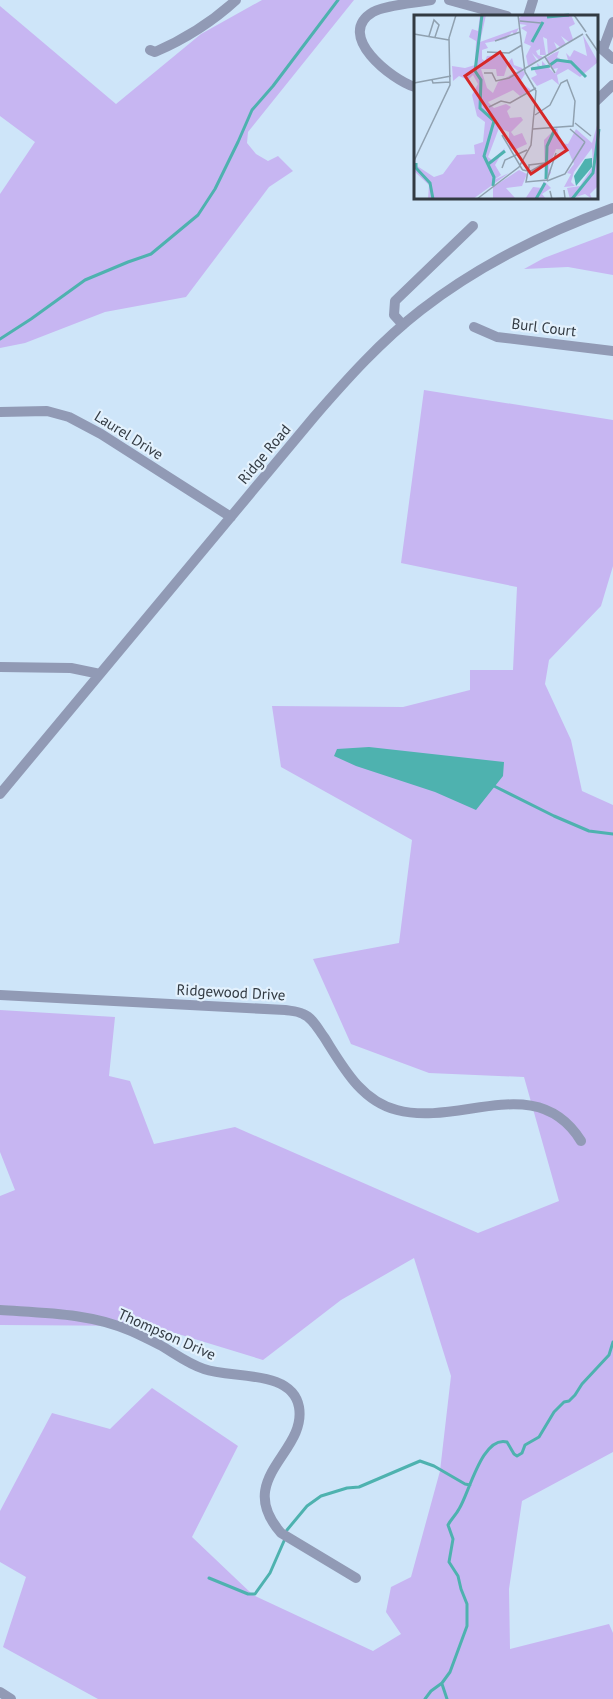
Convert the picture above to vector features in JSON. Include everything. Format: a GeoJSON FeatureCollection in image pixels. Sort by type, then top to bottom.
{"type":"FeatureCollection","features":[{"type":"Feature","properties":{"kind":"street"},"geometry":{"type":"LineString","coordinates":[[150,50],[155,52],[181,41],[224,12],[236,0]]}},
{"type":"Feature","properties":{"kind":"street"},"geometry":{"type":"LineString","coordinates":[[414,87],[400,81],[368,53],[362,46],[360,32],[366,17],[375,11],[431,0]]}},
{"type":"Feature","properties":{"kind":"street"},"geometry":{"type":"LineString","coordinates":[[449,0],[503,15]]}},
{"type":"Feature","properties":{"kind":"street"},"geometry":{"type":"LineString","coordinates":[[528,15],[533,0]]}},
{"type":"Feature","properties":{"kind":"street"},"geometry":{"type":"LineString","coordinates":[[613,22],[600,46],[613,59]]}},
{"type":"Feature","properties":{"kind":"street"},"geometry":{"type":"LineString","coordinates":[[598,100],[613,85]]}},
{"type":"Feature","properties":{"kind":"street","name":"Ridge Road"},"geometry":{"type":"LineString","coordinates":[[0,794],[348,377],[403,325],[442,294],[507,254],[574,222],[613,208]]}},
{"type":"Feature","properties":{"kind":"street"},"geometry":{"type":"LineString","coordinates":[[403,325],[394,315],[395,301],[472,226]]}},
{"type":"Feature","properties":{"kind":"street","name":"Burl Court"},"geometry":{"type":"LineString","coordinates":[[474,327],[497,337],[613,351]]}},
{"type":"Feature","properties":{"kind":"street","name":"Laurel Drive"},"geometry":{"type":"LineString","coordinates":[[0,412],[46,411],[69,417],[101,434],[231,517]]}},
{"type":"Feature","properties":{"kind":"street"},"geometry":{"type":"LineString","coordinates":[[0,667],[71,669],[100,674]]}},
{"type":"Feature","properties":{"kind":"street","name":"Ridgewood Drive"},"geometry":{"type":"LineString","coordinates":[[0,995],[300,1012],[314,1022],[345,1070],[360,1088],[386,1107],[413,1113],[440,1113],[512,1103],[530,1104],[547,1110],[566,1122],[581,1141]]}},
{"type":"Feature","properties":{"kind":"street","name":"Thompson Drive"},"geometry":{"type":"LineString","coordinates":[[0,1310],[59,1315],[110,1323],[160,1345],[203,1369],[269,1380],[285,1386],[297,1400],[300,1410],[299,1420],[293,1438],[268,1478],[266,1490],[268,1510],[281,1533],[356,1578]]}},
{"type":"Feature","properties":{"kind":"street"},"geometry":{"type":"LineString","coordinates":[[0,1692],[11,1699]]}},
{"type":"Feature","properties":{"kind":"shaded area"},"geometry":{"type":"Polygon","coordinates":[[[262,0],[354,0],[248,132],[247,143],[256,154],[268,161],[278,156],[293,171],[269,187],[186,297],[105,312],[25,343],[0,348],[0,194],[35,142],[0,116],[0,6],[116,104],[201,34],[262,0]]]}},
{"type":"Feature","properties":{"kind":"shaded area"},"geometry":{"type":"Polygon","coordinates":[[[613,232],[613,275],[568,267],[524,269],[544,258],[613,232]]]}},
{"type":"Feature","properties":{"kind":"shaded area"},"geometry":{"type":"Polygon","coordinates":[[[424,390],[613,420],[613,566],[601,606],[549,660],[545,684],[571,740],[582,791],[613,805],[613,1452],[522,1501],[509,1589],[510,1649],[609,1624],[613,1633],[613,1699],[98,1699],[3,1647],[26,1577],[0,1562],[0,1511],[52,1413],[110,1429],[152,1388],[238,1446],[192,1537],[253,1595],[373,1651],[401,1634],[386,1612],[391,1587],[411,1577],[440,1471],[451,1376],[414,1258],[341,1300],[263,1360],[152,1326],[0,1325],[0,1196],[15,1190],[0,1152],[0,1010],[115,1017],[109,1076],[130,1081],[154,1144],[235,1127],[478,1233],[559,1201],[524,1077],[429,1073],[351,1044],[313,959],[399,943],[412,840],[281,767],[272,706],[403,707],[470,690],[470,670],[513,670],[517,587],[401,563],[424,390]]]}},
{"type":"Feature","properties":{"kind":"shaded area"},"geometry":{"type":"Polygon","coordinates":[[[369,747],[504,762],[503,776],[476,810],[435,792],[356,766],[334,756],[337,749],[369,747]]]}},
{"type":"Feature","properties":{"kind":"waterway"},"geometry":{"type":"LineString","coordinates":[[0,339],[85,280],[151,254],[198,215],[215,189],[252,110],[338,0]]}},
{"type":"Feature","properties":{"kind":"waterway"},"geometry":{"type":"LineString","coordinates":[[494,786],[589,831],[613,834]]}},
{"type":"Feature","properties":{"kind":"waterway"},"geometry":{"type":"LineString","coordinates":[[425,1699],[450,1672],[467,1626],[467,1604],[458,1576],[449,1562],[453,1539],[448,1525],[463,1502],[477,1467],[490,1447],[498,1442],[507,1442],[517,1456],[522,1453],[525,1445],[539,1437],[554,1412],[575,1395],[609,1355],[613,1342]]}},
{"type":"Feature","properties":{"kind":"waterway"},"geometry":{"type":"LineString","coordinates":[[287,1530],[307,1506],[321,1496],[359,1487],[420,1461],[470,1485]]}},
{"type":"Feature","properties":{"kind":"waterway"},"geometry":{"type":"LineString","coordinates":[[209,1578],[248,1594],[255,1594],[270,1573],[284,1541]]}},
{"type":"Feature","properties":{"kind":"waterway"},"geometry":{"type":"LineString","coordinates":[[442,1684],[447,1699]]}}]}
